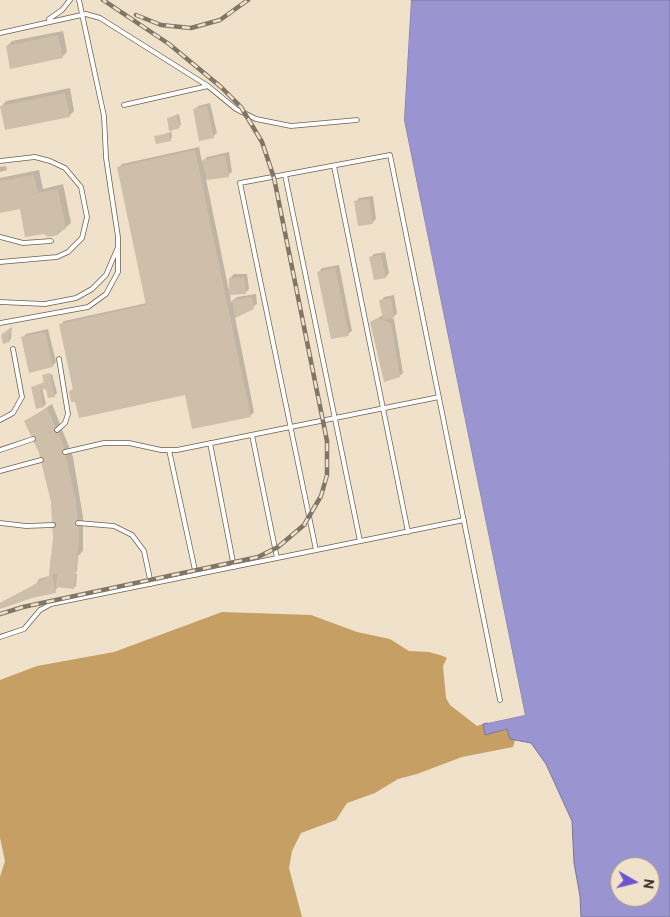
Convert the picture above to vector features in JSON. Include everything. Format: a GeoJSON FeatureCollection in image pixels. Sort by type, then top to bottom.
{"type":"FeatureCollection","features":[{"type":"Feature","properties":{"kind":"lane"},"geometry":{"type":"LineString","coordinates":[[45,21],[57,14],[70,0]]}},
{"type":"Feature","properties":{"kind":"lane"},"geometry":{"type":"LineString","coordinates":[[0,323],[74,311],[94,304],[106,294],[115,280],[119,264],[118,237],[106,158],[102,105],[79,0]]}},
{"type":"Feature","properties":{"kind":"lane"},"geometry":{"type":"LineString","coordinates":[[0,33],[82,13],[100,18],[208,86],[236,109],[267,122],[303,126],[357,120]]}},
{"type":"Feature","properties":{"kind":"lane"},"geometry":{"type":"LineString","coordinates":[[124,105],[208,86]]}},
{"type":"Feature","properties":{"kind":"lane"},"geometry":{"type":"LineString","coordinates":[[316,550],[240,183],[390,155],[500,700]]}},
{"type":"Feature","properties":{"kind":"lane"},"geometry":{"type":"LineString","coordinates":[[0,160],[35,157],[65,168],[81,187],[87,217],[82,238],[68,252],[57,257],[0,262]]}},
{"type":"Feature","properties":{"kind":"lane"},"geometry":{"type":"LineString","coordinates":[[334,166],[408,532]]}},
{"type":"Feature","properties":{"kind":"lane"},"geometry":{"type":"LineString","coordinates":[[285,175],[360,541]]}},
{"type":"Feature","properties":{"kind":"lane"},"geometry":{"type":"LineString","coordinates":[[0,237],[23,243],[51,241]]}},
{"type":"Feature","properties":{"kind":"lane"},"geometry":{"type":"LineString","coordinates":[[0,302],[45,304],[67,301],[85,294],[100,282],[111,267],[118,248],[118,237]]}},
{"type":"Feature","properties":{"kind":"lane"},"geometry":{"type":"LineString","coordinates":[[0,420],[17,410],[22,397],[14,349]]}},
{"type":"Feature","properties":{"kind":"lane"},"geometry":{"type":"LineString","coordinates":[[57,430],[65,423],[68,409],[58,360]]}},
{"type":"Feature","properties":{"kind":"lane"},"geometry":{"type":"LineString","coordinates":[[65,452],[104,443],[129,442],[169,450],[439,397]]}},
{"type":"Feature","properties":{"kind":"lane"},"geometry":{"type":"LineString","coordinates":[[252,435],[276,558]]}},
{"type":"Feature","properties":{"kind":"lane"},"geometry":{"type":"LineString","coordinates":[[0,450],[33,440]]}},
{"type":"Feature","properties":{"kind":"lane"},"geometry":{"type":"LineString","coordinates":[[210,443],[234,567]]}},
{"type":"Feature","properties":{"kind":"lane"},"geometry":{"type":"LineString","coordinates":[[169,450],[196,575]]}},
{"type":"Feature","properties":{"kind":"lane"},"geometry":{"type":"LineString","coordinates":[[0,471],[41,460]]}},
{"type":"Feature","properties":{"kind":"lane"},"geometry":{"type":"LineString","coordinates":[[0,637],[24,629],[40,610],[47,606],[464,520]]}},
{"type":"Feature","properties":{"kind":"lane"},"geometry":{"type":"LineString","coordinates":[[0,522],[26,526],[53,525]]}},
{"type":"Feature","properties":{"kind":"lane"},"geometry":{"type":"LineString","coordinates":[[78,523],[114,526],[132,535],[144,552],[151,584]]}},
{"type":"Feature","properties":{"kind":"shaded area"},"geometry":{"type":"Polygon","coordinates":[[[411,0],[670,0],[670,917],[581,917],[580,896],[574,863],[572,821],[546,764],[531,743],[510,739],[507,729],[485,735],[483,724],[525,715],[404,120],[411,0]]]}},
{"type":"Feature","properties":{"kind":"shaded area"},"geometry":{"type":"Polygon","coordinates":[[[222,612],[311,615],[357,632],[390,639],[409,651],[429,652],[443,656],[447,658],[443,666],[446,698],[450,705],[477,726],[483,724],[485,735],[507,729],[510,739],[515,740],[513,747],[462,757],[398,779],[375,793],[347,803],[336,820],[301,833],[292,851],[289,868],[302,917],[0,917],[0,877],[5,861],[0,838],[0,680],[37,666],[114,652],[222,612]]]}},
{"type":"Feature","properties":{"kind":"pier"},"geometry":{"type":"Polygon","coordinates":[[[409,0],[411,0],[404,120],[525,715],[488,723],[487,721],[522,714],[401,120],[409,0]]]}},
{"type":"Feature","properties":{"kind":"building"},"geometry":{"type":"Polygon","coordinates":[[[58,35],[63,58],[10,69],[6,46],[58,35]]]}},
{"type":"Feature","properties":{"kind":"building"},"geometry":{"type":"Polygon","coordinates":[[[65,93],[70,117],[5,130],[0,106],[65,93]]]}},
{"type":"Feature","properties":{"kind":"building"},"geometry":{"type":"Polygon","coordinates":[[[207,106],[214,138],[199,141],[193,109],[207,106]]]}},
{"type":"Feature","properties":{"kind":"building"},"geometry":{"type":"Polygon","coordinates":[[[177,116],[180,128],[169,131],[167,118],[177,116]]]}},
{"type":"Feature","properties":{"kind":"building"},"geometry":{"type":"Polygon","coordinates":[[[169,133],[171,141],[156,144],[154,136],[169,133]]]}},
{"type":"Feature","properties":{"kind":"building"},"geometry":{"type":"Polygon","coordinates":[[[195,150],[251,417],[192,429],[185,395],[79,418],[75,402],[71,402],[69,391],[73,390],[59,324],[146,305],[117,167],[195,150]]]}},
{"type":"Feature","properties":{"kind":"building"},"geometry":{"type":"Polygon","coordinates":[[[225,155],[229,177],[207,180],[202,160],[225,155]]]}},
{"type":"Feature","properties":{"kind":"building"},"geometry":{"type":"Polygon","coordinates":[[[34,175],[38,193],[58,189],[66,229],[58,231],[58,235],[48,237],[44,234],[25,237],[20,209],[0,213],[0,181],[34,175]]]}},
{"type":"Feature","properties":{"kind":"building"},"geometry":{"type":"Polygon","coordinates":[[[369,199],[373,224],[358,226],[354,201],[369,199]]]}},
{"type":"Feature","properties":{"kind":"building"},"geometry":{"type":"Polygon","coordinates":[[[381,255],[386,278],[374,280],[369,257],[381,255]]]}},
{"type":"Feature","properties":{"kind":"building"},"geometry":{"type":"Polygon","coordinates":[[[335,268],[349,336],[331,339],[317,272],[335,268]]]}},
{"type":"Feature","properties":{"kind":"building"},"geometry":{"type":"Polygon","coordinates":[[[244,277],[246,294],[229,295],[229,278],[244,277]]]}},
{"type":"Feature","properties":{"kind":"building"},"geometry":{"type":"Polygon","coordinates":[[[252,297],[254,309],[235,318],[232,300],[252,297]]]}},
{"type":"Feature","properties":{"kind":"building"},"geometry":{"type":"Polygon","coordinates":[[[391,298],[394,318],[383,320],[379,300],[391,298]]]}},
{"type":"Feature","properties":{"kind":"building"},"geometry":{"type":"Polygon","coordinates":[[[378,318],[391,323],[400,377],[384,382],[370,322],[378,318]]]}},
{"type":"Feature","properties":{"kind":"building"},"geometry":{"type":"Polygon","coordinates":[[[10,328],[11,333],[8,334],[10,342],[3,344],[1,335],[10,328]]]}},
{"type":"Feature","properties":{"kind":"building"},"geometry":{"type":"Polygon","coordinates":[[[45,332],[53,367],[29,373],[21,337],[45,332]]]}},
{"type":"Feature","properties":{"kind":"building"},"geometry":{"type":"Polygon","coordinates":[[[50,373],[55,397],[48,398],[46,389],[40,390],[44,407],[36,409],[31,387],[44,383],[42,375],[50,373]]]}},
{"type":"Feature","properties":{"kind":"building"},"geometry":{"type":"Polygon","coordinates":[[[47,408],[63,444],[76,501],[79,538],[74,589],[56,587],[57,574],[52,574],[56,593],[32,598],[0,609],[0,604],[49,576],[53,538],[51,502],[39,453],[24,421],[47,408]]]}},
{"type":"Feature","properties":{"kind":"railway"},"geometry":{"type":"LineString","coordinates":[[0,614],[23,607],[258,557],[278,547],[304,525],[321,496],[327,475],[327,441],[274,178],[262,142],[241,107],[221,87],[169,44],[103,0]]}},
{"type":"Feature","properties":{"kind":"railway"},"geometry":{"type":"LineString","coordinates":[[136,15],[161,25],[191,28],[220,20],[248,0]]}}]}
